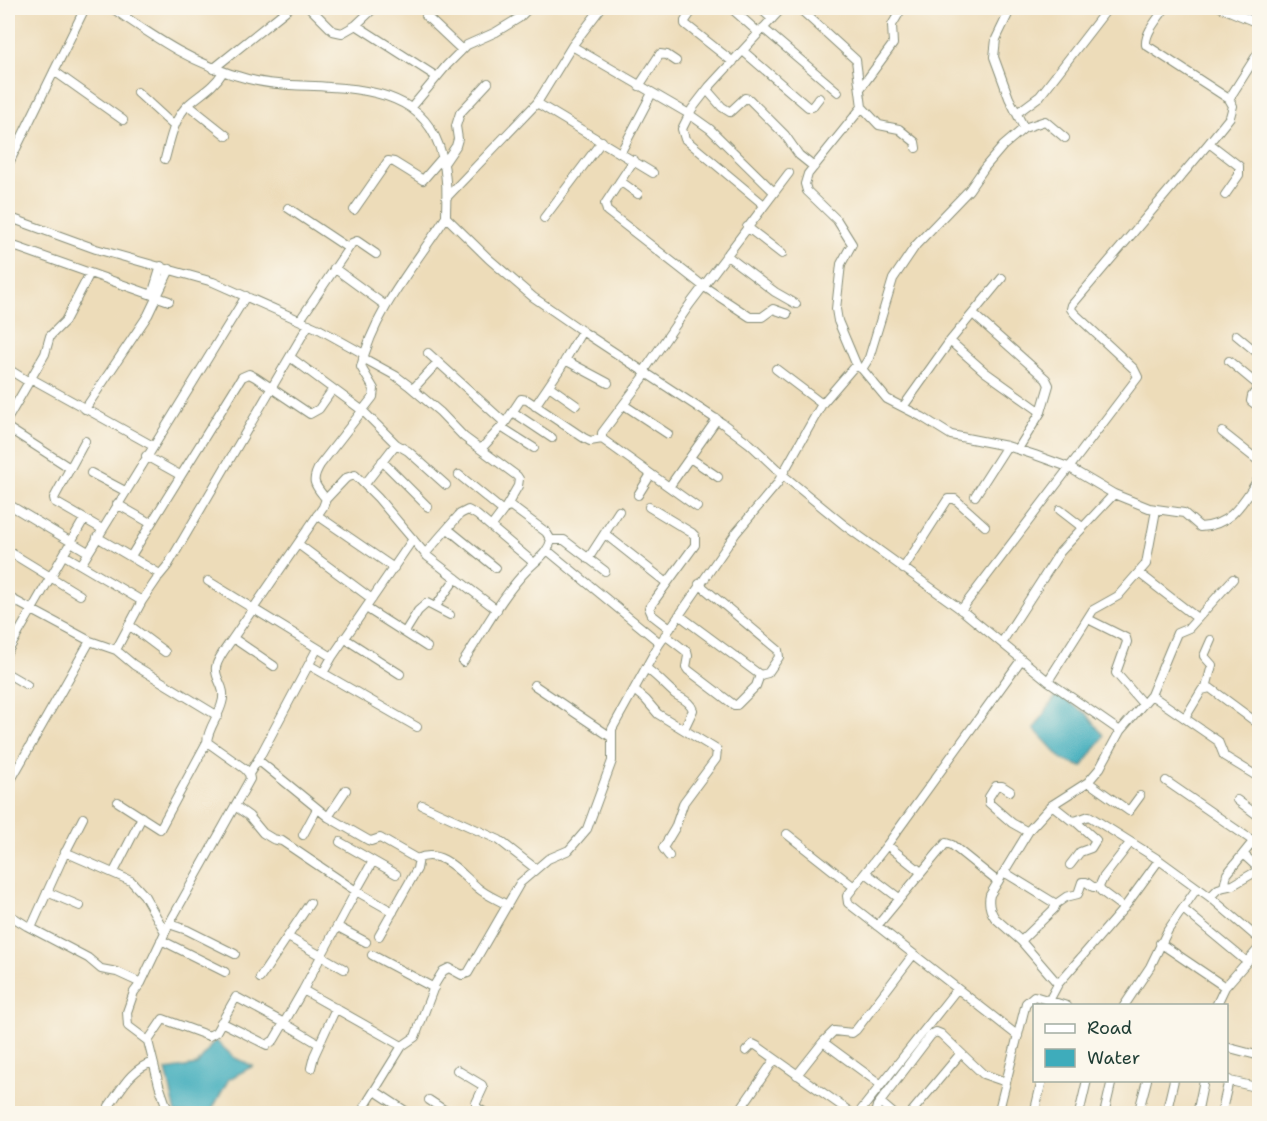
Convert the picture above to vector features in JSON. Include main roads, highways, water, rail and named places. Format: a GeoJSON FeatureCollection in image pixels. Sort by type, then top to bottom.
{"type":"FeatureCollection","features":[{"type":"Feature","properties":{"kind":"water"},"geometry":{"type":"Polygon","coordinates":[[[1057,694],[1087,714],[1104,736],[1082,767],[1063,760],[1034,729],[1057,694]]]}},
{"type":"Feature","properties":{"kind":"water"},"geometry":{"type":"Polygon","coordinates":[[[215,1040],[235,1058],[253,1066],[229,1079],[210,1113],[176,1113],[166,1070],[197,1065],[215,1040]]]}}]}
